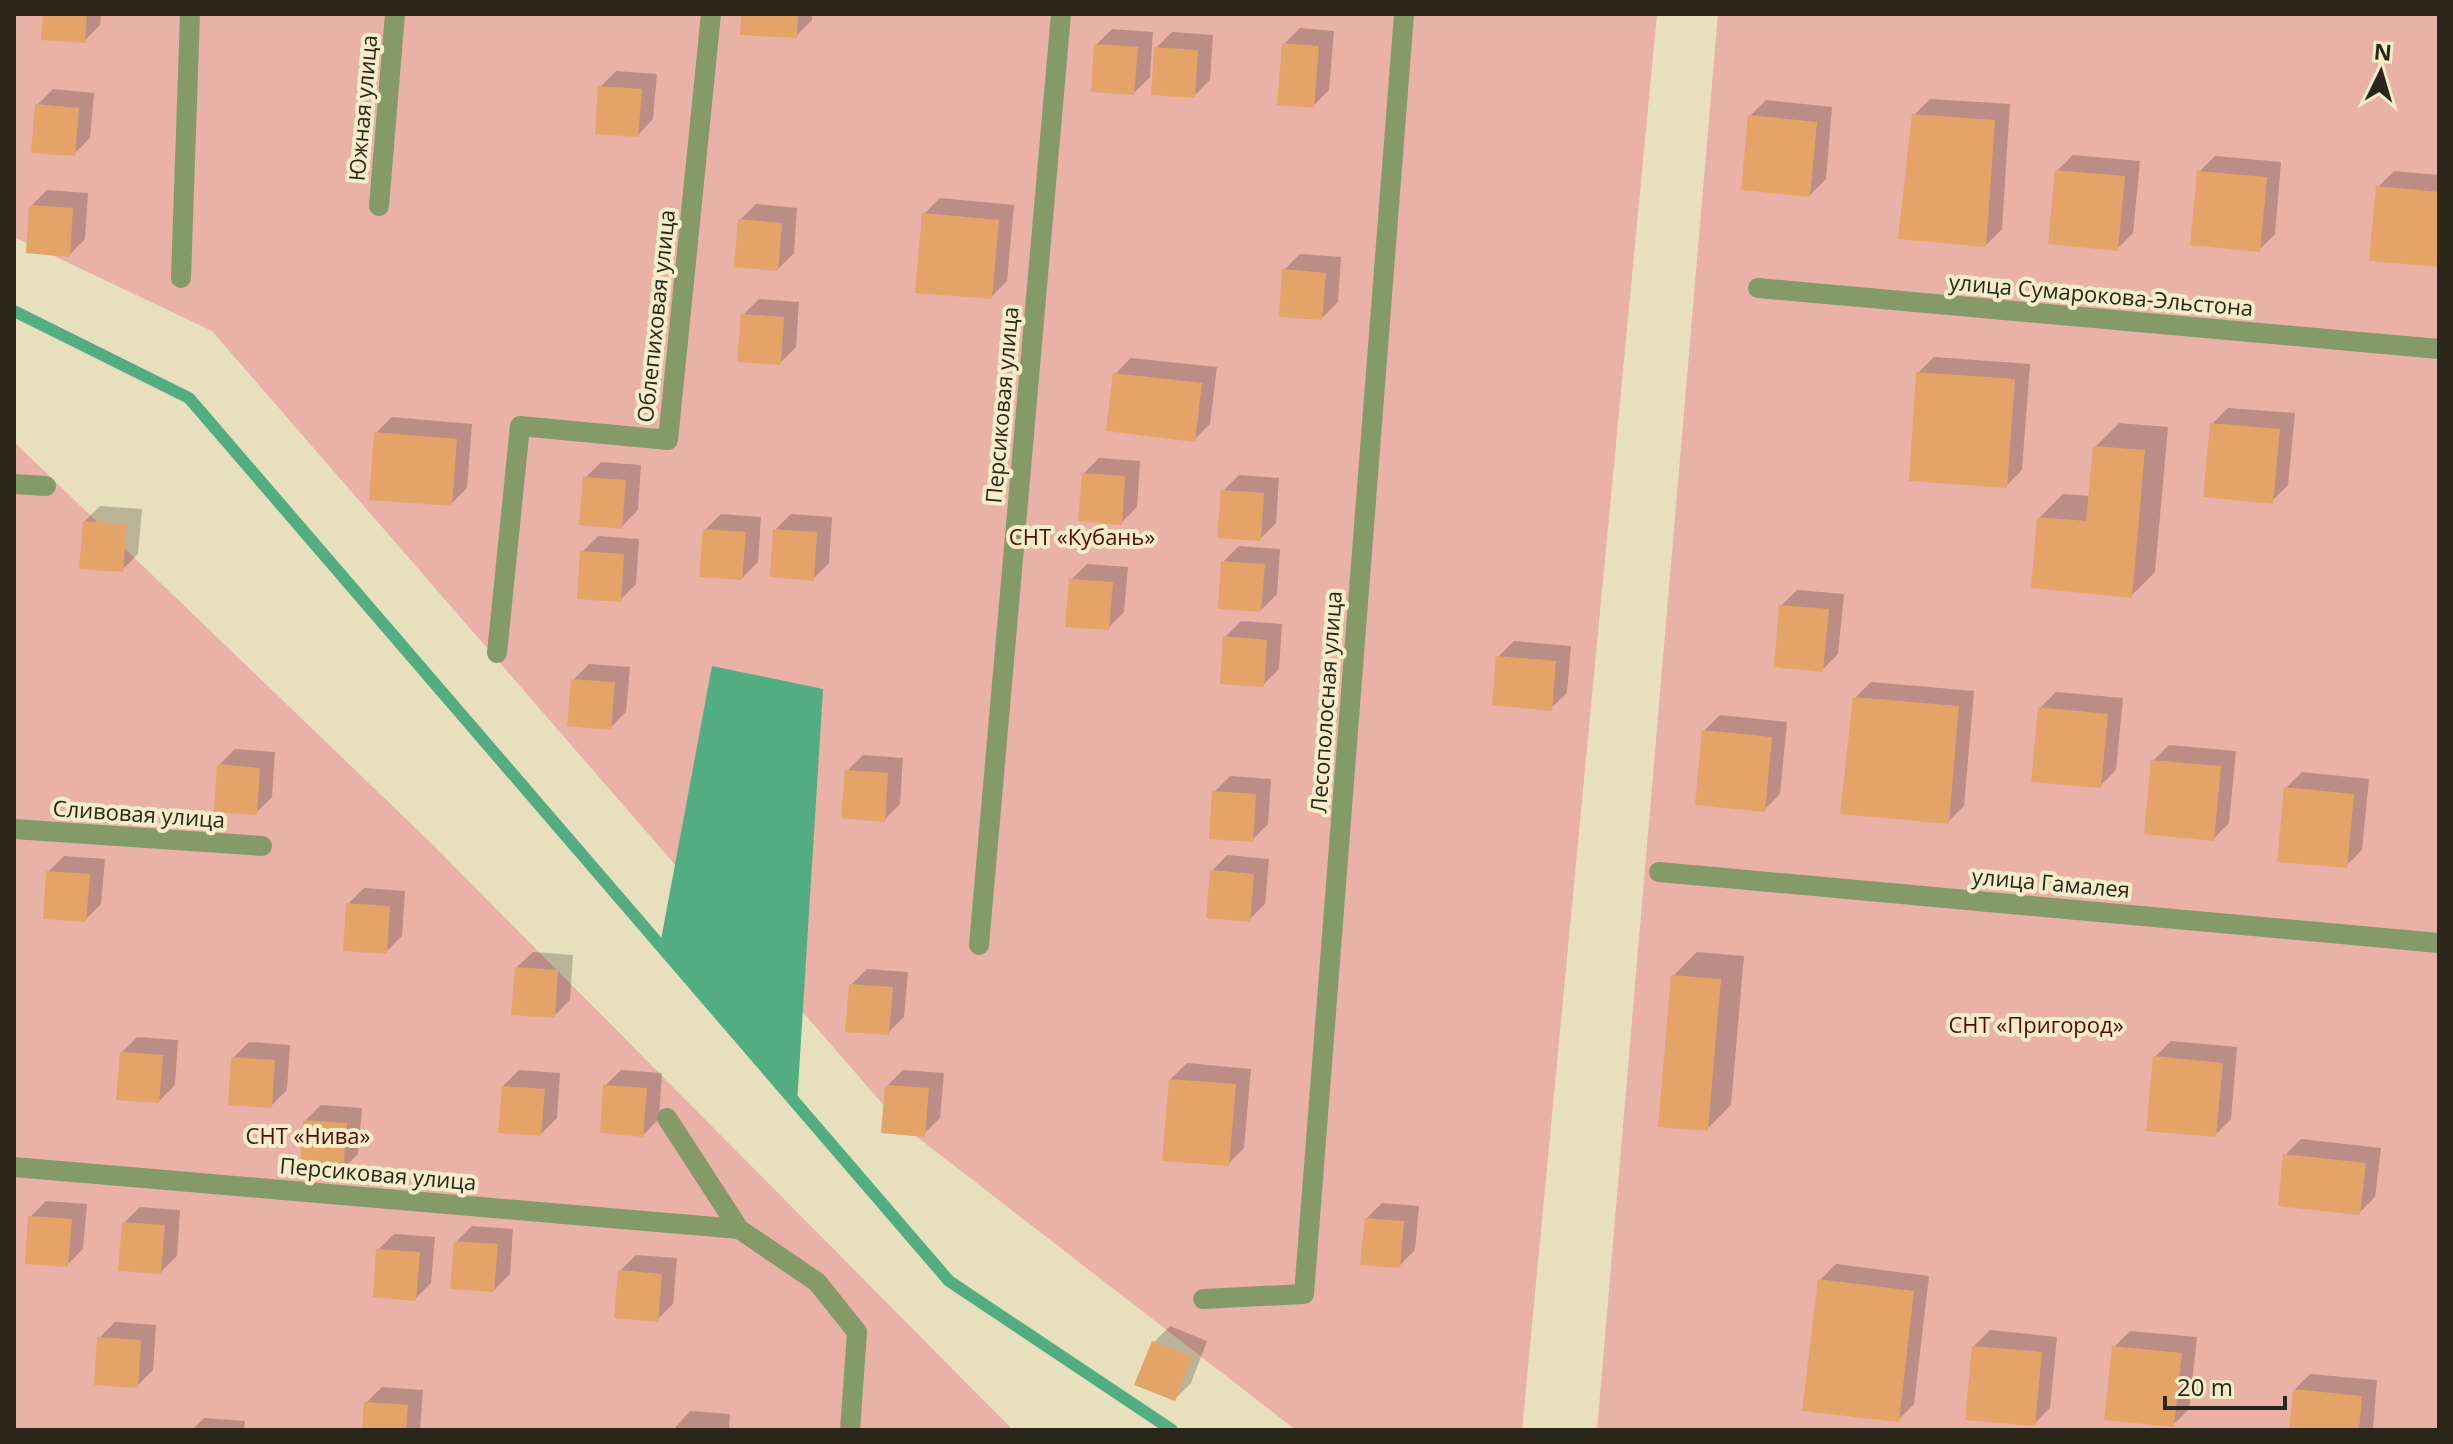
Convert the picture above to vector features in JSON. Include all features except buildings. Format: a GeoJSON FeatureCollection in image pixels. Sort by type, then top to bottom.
{"type":"FeatureCollection","features":[{"type":"Feature","properties":{"kind":"street"},"geometry":{"type":"LineString","coordinates":[[181,278],[190,14]]}},
{"type":"Feature","properties":{"kind":"street","name":"Южная улица"},"geometry":{"type":"LineString","coordinates":[[379,206],[395,14]]}},
{"type":"Feature","properties":{"kind":"street","name":"Облепиховая улица"},"geometry":{"type":"LineString","coordinates":[[497,653],[520,426],[668,440],[711,14]]}},
{"type":"Feature","properties":{"kind":"street","name":"Персиковая улица"},"geometry":{"type":"LineString","coordinates":[[979,945],[1061,14]]}},
{"type":"Feature","properties":{"kind":"street","name":"Лесополосная улица"},"geometry":{"type":"LineString","coordinates":[[1203,1299],[1304,1294],[1404,14]]}},
{"type":"Feature","properties":{"kind":"street","name":"улица Сумарокова-Эльстона"},"geometry":{"type":"LineString","coordinates":[[1758,288],[2439,349]]}},
{"type":"Feature","properties":{"kind":"street"},"geometry":{"type":"LineString","coordinates":[[14,484],[46,486]]}},
{"type":"Feature","properties":{"kind":"street","name":"Сливовая улица"},"geometry":{"type":"LineString","coordinates":[[14,829],[262,846]]}},
{"type":"Feature","properties":{"kind":"street","name":"улица Гамалея"},"geometry":{"type":"LineString","coordinates":[[1659,872],[2439,943]]}},
{"type":"Feature","properties":{"kind":"street"},"geometry":{"type":"LineString","coordinates":[[667,1118],[739,1229],[817,1282],[857,1332],[850,1430]]}},
{"type":"Feature","properties":{"kind":"street","name":"Персиковая улица"},"geometry":{"type":"LineString","coordinates":[[14,1167],[739,1229]]}},
{"type":"Feature","properties":{"kind":"green space","name":"СНТ «Кубань»"},"geometry":{"type":"Polygon","coordinates":[[[14,14],[1657,14],[1522,1430],[1296,1430],[899,1123],[212,331],[14,237],[14,14]]]}},
{"type":"Feature","properties":{"kind":"green space","name":"СНТ «Пригород»"},"geometry":{"type":"Polygon","coordinates":[[[1718,14],[2439,14],[2439,1430],[1597,1430],[1718,14]]]}},
{"type":"Feature","properties":{"kind":"green space","name":"СНТ «Нива»"},"geometry":{"type":"Polygon","coordinates":[[[14,442],[431,843],[1013,1430],[14,1430],[14,442]]]}},
{"type":"Feature","properties":{"kind":"shaded area"},"geometry":{"type":"Polygon","coordinates":[[[712,666],[823,689],[797,1104],[660,945],[712,666]]]}},
{"type":"Feature","properties":{"kind":"waterway"},"geometry":{"type":"LineString","coordinates":[[14,311],[189,398],[949,1281],[1172,1430]]}}]}
